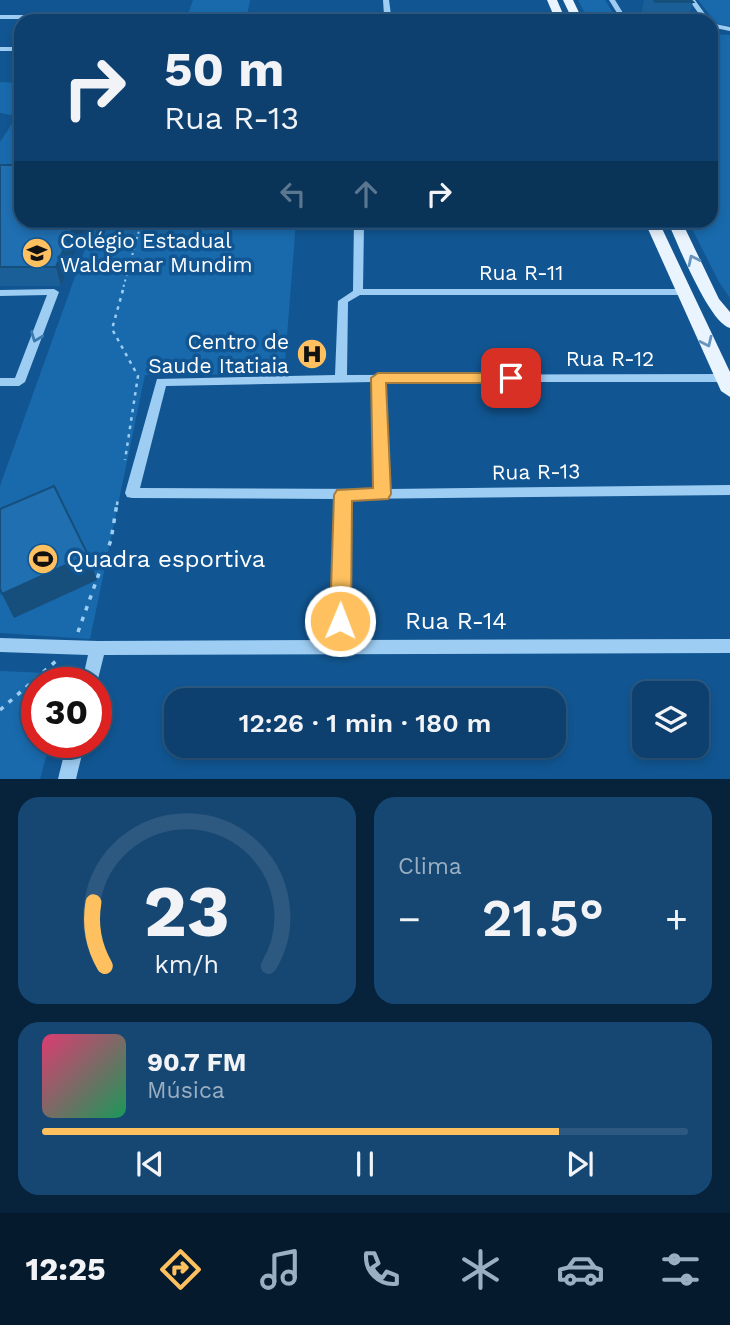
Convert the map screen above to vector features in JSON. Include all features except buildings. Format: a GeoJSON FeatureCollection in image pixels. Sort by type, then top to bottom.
{"type":"FeatureCollection","features":[{"type":"Feature","properties":{"kind":"main road"},"geometry":{"type":"LineString","coordinates":[[655,228],[683,292],[726,376]]}},
{"type":"Feature","properties":{"kind":"main road"},"geometry":{"type":"LineString","coordinates":[[677,228],[712,300],[730,323]]}},
{"type":"Feature","properties":{"kind":"street"},"geometry":{"type":"LineString","coordinates":[[341,379],[343,301],[358,292],[359,228]]}},
{"type":"Feature","properties":{"kind":"street"},"geometry":{"type":"LineString","coordinates":[[0,293],[54,292],[19,382],[0,382]]}},
{"type":"Feature","properties":{"kind":"street","name":"Rua R-11"},"geometry":{"type":"LineString","coordinates":[[358,292],[683,292]]}},
{"type":"Feature","properties":{"kind":"street","name":"Rua R-12"},"geometry":{"type":"LineString","coordinates":[[161,382],[726,376]]}},
{"type":"Feature","properties":{"kind":"street"},"geometry":{"type":"LineString","coordinates":[[378,378],[382,494]]}},
{"type":"Feature","properties":{"kind":"street","name":"Rua R-13"},"geometry":{"type":"LineString","coordinates":[[161,382],[132,493],[343,495],[730,491]]}},
{"type":"Feature","properties":{"kind":"street"},"geometry":{"type":"LineString","coordinates":[[340,646],[343,495]]}},
{"type":"Feature","properties":{"kind":"street","name":"Rua R-14"},"geometry":{"type":"LineString","coordinates":[[2,645],[99,648],[730,646]]}},
{"type":"Feature","properties":{"kind":"street"},"geometry":{"type":"LineString","coordinates":[[94,667],[99,648]]}},
{"type":"Feature","properties":{"kind":"street"},"geometry":{"type":"LineString","coordinates":[[67,779],[72,758]]}},
{"type":"Feature","properties":{"kind":"path"},"geometry":{"type":"LineString","coordinates":[[123,472],[138,376],[111,329],[140,228]]}},
{"type":"Feature","properties":{"kind":"path"},"geometry":{"type":"LineString","coordinates":[[0,710],[72,647],[111,540],[120,485]]}},
{"type":"Feature","properties":{"kind":"shaded area"},"geometry":{"type":"Polygon","coordinates":[[[193,0],[250,0],[247,14],[188,14],[193,0]]]}},
{"type":"Feature","properties":{"kind":"shaded area"},"geometry":{"type":"Polygon","coordinates":[[[578,0],[605,0],[614,14],[585,14],[578,0]]]}},
{"type":"Feature","properties":{"kind":"shaded area"},"geometry":{"type":"Polygon","coordinates":[[[698,0],[730,0],[730,26],[718,24],[718,14],[709,14],[698,0]]]}},
{"type":"Feature","properties":{"kind":"shaded area"},"geometry":{"type":"Polygon","coordinates":[[[718,34],[730,35],[730,298],[692,228],[718,228],[718,34]]]}},
{"type":"Feature","properties":{"kind":"shaded area"},"geometry":{"type":"Polygon","coordinates":[[[0,82],[14,83],[14,115],[0,113],[0,82]]]}},
{"type":"Feature","properties":{"kind":"shaded area"},"geometry":{"type":"Polygon","coordinates":[[[14,121],[14,178],[0,179],[0,142],[14,121]]]}},
{"type":"Feature","properties":{"kind":"shaded area"},"geometry":{"type":"Polygon","coordinates":[[[92,228],[295,228],[284,374],[145,375],[90,639],[0,633],[0,486],[92,228]]]}},
{"type":"Feature","properties":{"kind":"shaded area"},"geometry":{"type":"Polygon","coordinates":[[[0,671],[21,672],[21,758],[46,758],[40,779],[0,779],[0,671]]]}},
{"type":"Feature","properties":{"kind":"place","name":"Colégio Estadual Waldemar Mundim"},"geometry":{"type":"Point","coordinates":[37,253]}},
{"type":"Feature","properties":{"kind":"place","name":"Centro de Saude Itatiaia"},"geometry":{"type":"Point","coordinates":[312,354]}},
{"type":"Feature","properties":{"kind":"place","name":"Quadra esportiva"},"geometry":{"type":"Point","coordinates":[43,559]}},
{"type":"Feature","properties":{"kind":"route"},"geometry":{"type":"LineString","coordinates":[[340,621],[343,495],[382,494],[378,378],[511,378]]}}]}
